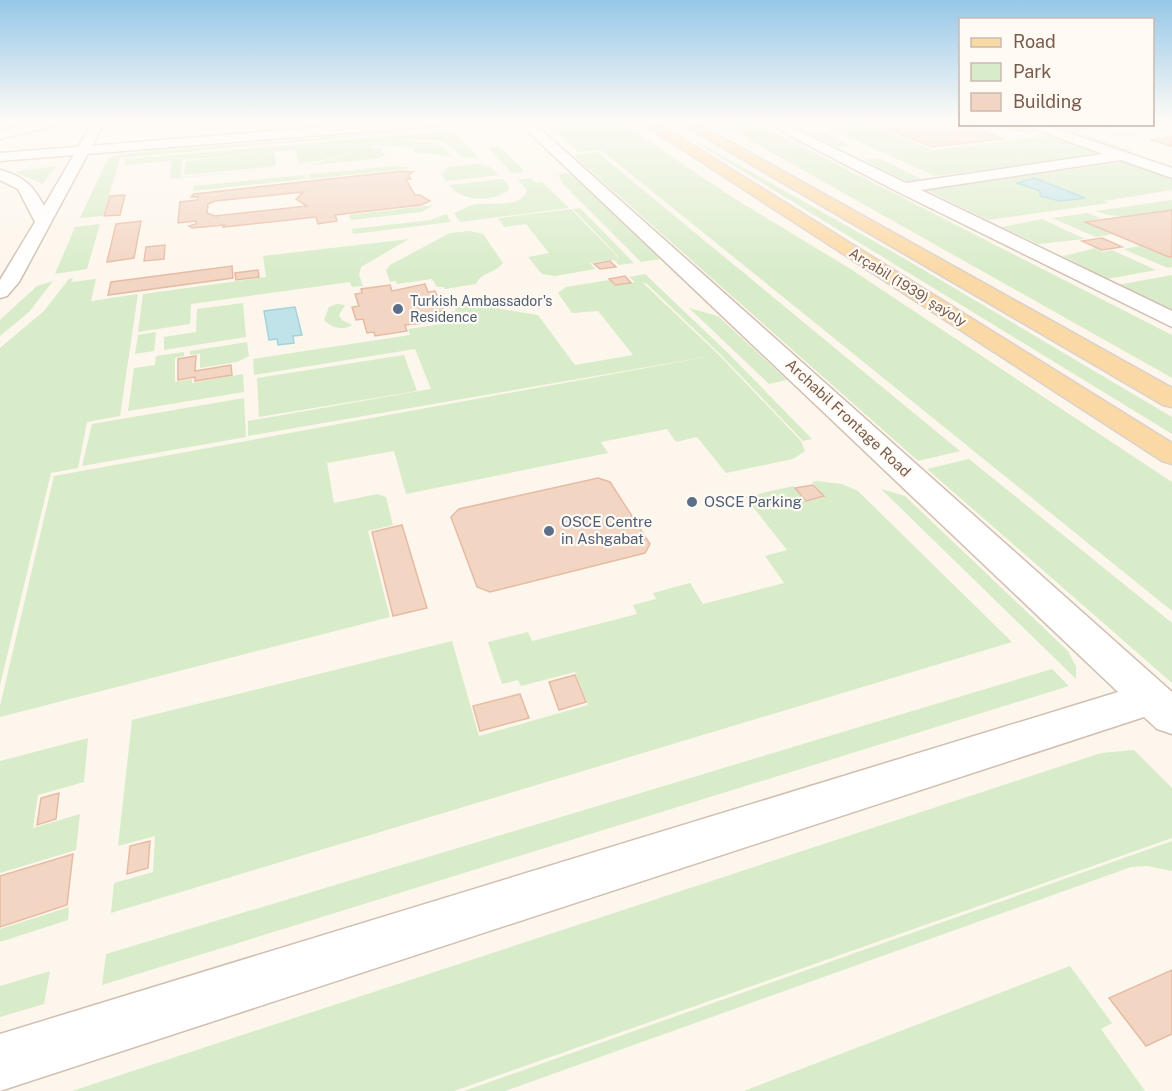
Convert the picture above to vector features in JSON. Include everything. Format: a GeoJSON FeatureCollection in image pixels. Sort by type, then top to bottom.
{"type":"FeatureCollection","features":[{"type":"Feature","properties":{"kind":"main road","name":"Arçabil (1939) şaýoly"},"geometry":{"type":"LineString","coordinates":[[718,171],[834,240],[1172,455]]}},
{"type":"Feature","properties":{"kind":"main road"},"geometry":{"type":"LineString","coordinates":[[774,171],[1172,399]]}},
{"type":"Feature","properties":{"kind":"main road"},"geometry":{"type":"LineString","coordinates":[[794,171],[824,188],[878,229]]}},
{"type":"Feature","properties":{"kind":"street"},"geometry":{"type":"LineString","coordinates":[[3,286],[45,222],[72,171]]}},
{"type":"Feature","properties":{"kind":"street","name":"Archabil Frontage Road"},"geometry":{"type":"LineString","coordinates":[[577,171],[1161,708]]}},
{"type":"Feature","properties":{"kind":"street"},"geometry":{"type":"LineString","coordinates":[[868,171],[1172,320]]}},
{"type":"Feature","properties":{"kind":"street"},"geometry":{"type":"LineString","coordinates":[[902,188],[1019,171]]}},
{"type":"Feature","properties":{"kind":"street"},"geometry":{"type":"LineString","coordinates":[[0,174],[21,180],[29,189],[30,199],[45,222]]}},
{"type":"Feature","properties":{"kind":"street"},"geometry":{"type":"LineString","coordinates":[[0,1063],[1161,708]]}},
{"type":"Feature","properties":{"kind":"green space"},"geometry":{"type":"Polygon","coordinates":[[[22,171],[52,171],[43,184],[15,172],[22,171]]]}},
{"type":"Feature","properties":{"kind":"green space"},"geometry":{"type":"Polygon","coordinates":[[[102,171],[116,171],[103,216],[80,218],[102,171]]]}},
{"type":"Feature","properties":{"kind":"green space"},"geometry":{"type":"Polygon","coordinates":[[[170,171],[181,171],[181,177],[253,171],[170,179],[170,171]]]}},
{"type":"Feature","properties":{"kind":"green space"},"geometry":{"type":"Polygon","coordinates":[[[185,171],[226,171],[184,175],[185,171]]]}},
{"type":"Feature","properties":{"kind":"green space"},"geometry":{"type":"Polygon","coordinates":[[[342,171],[386,171],[310,179],[309,174],[342,171]]]}},
{"type":"Feature","properties":{"kind":"green space"},"geometry":{"type":"Polygon","coordinates":[[[445,171],[494,171],[499,175],[446,181],[442,175],[445,171]]]}},
{"type":"Feature","properties":{"kind":"green space"},"geometry":{"type":"Polygon","coordinates":[[[591,171],[620,171],[960,451],[918,461],[591,171]]]}},
{"type":"Feature","properties":{"kind":"green space"},"geometry":{"type":"Polygon","coordinates":[[[627,171],[693,171],[849,268],[1172,482],[1172,611],[627,171]]]}},
{"type":"Feature","properties":{"kind":"green space"},"geometry":{"type":"Polygon","coordinates":[[[742,171],[749,171],[900,256],[1172,417],[1172,434],[742,171]]]}},
{"type":"Feature","properties":{"kind":"green space"},"geometry":{"type":"Polygon","coordinates":[[[804,171],[850,171],[1172,335],[1172,378],[804,171]]]}},
{"type":"Feature","properties":{"kind":"green space"},"geometry":{"type":"Polygon","coordinates":[[[886,171],[905,171],[923,180],[908,182],[886,171]]]}},
{"type":"Feature","properties":{"kind":"green space"},"geometry":{"type":"Polygon","coordinates":[[[924,171],[974,171],[935,176],[924,171]]]}},
{"type":"Feature","properties":{"kind":"green space"},"geometry":{"type":"Polygon","coordinates":[[[1059,171],[1151,171],[1172,178],[1172,190],[1104,201],[1109,203],[988,220],[924,189],[1059,171]]]}},
{"type":"Feature","properties":{"kind":"green space"},"geometry":{"type":"Polygon","coordinates":[[[565,173],[572,175],[661,259],[641,262],[564,185],[558,175],[565,173]]]}},
{"type":"Feature","properties":{"kind":"green space"},"geometry":{"type":"Polygon","coordinates":[[[304,175],[305,179],[193,191],[194,186],[304,175]]]}},
{"type":"Feature","properties":{"kind":"green space"},"geometry":{"type":"Polygon","coordinates":[[[531,178],[536,183],[542,182],[569,208],[460,222],[454,213],[472,205],[503,204],[518,200],[527,190],[518,180],[531,178]]]}},
{"type":"Feature","properties":{"kind":"green space"},"geometry":{"type":"Polygon","coordinates":[[[503,179],[509,186],[508,191],[485,198],[461,195],[449,185],[503,179]]]}},
{"type":"Feature","properties":{"kind":"green space"},"geometry":{"type":"Polygon","coordinates":[[[1172,200],[1172,210],[1143,215],[1114,216],[1096,211],[1172,200]]]}},
{"type":"Feature","properties":{"kind":"green space"},"geometry":{"type":"Polygon","coordinates":[[[434,205],[421,212],[351,220],[349,215],[434,205]]]}},
{"type":"Feature","properties":{"kind":"green space"},"geometry":{"type":"Polygon","coordinates":[[[580,208],[634,263],[619,265],[614,260],[590,263],[595,269],[555,276],[542,274],[528,257],[549,253],[526,224],[504,227],[498,218],[571,209],[617,256],[617,260],[618,256],[573,209],[580,208]]]}},
{"type":"Feature","properties":{"kind":"green space"},"geometry":{"type":"Polygon","coordinates":[[[1087,213],[1101,218],[1085,222],[1113,234],[1096,237],[1052,218],[1087,213]]]}},
{"type":"Feature","properties":{"kind":"green space"},"geometry":{"type":"Polygon","coordinates":[[[446,214],[451,222],[353,234],[352,229],[431,220],[446,214]]]}},
{"type":"Feature","properties":{"kind":"green space"},"geometry":{"type":"Polygon","coordinates":[[[1042,219],[1085,239],[1038,244],[1002,227],[1042,219]]]}},
{"type":"Feature","properties":{"kind":"green space"},"geometry":{"type":"Polygon","coordinates":[[[100,224],[87,269],[55,274],[75,227],[100,224]]]}},
{"type":"Feature","properties":{"kind":"green space"},"geometry":{"type":"Polygon","coordinates":[[[470,231],[483,234],[503,263],[497,269],[481,277],[476,284],[445,289],[437,287],[432,279],[397,284],[396,281],[390,282],[386,270],[390,265],[450,233],[470,231]]]}},
{"type":"Feature","properties":{"kind":"green space"},"geometry":{"type":"Polygon","coordinates":[[[409,239],[361,267],[359,275],[363,286],[352,287],[350,282],[191,304],[190,324],[138,332],[143,294],[266,277],[263,256],[409,239]]]}},
{"type":"Feature","properties":{"kind":"green space"},"geometry":{"type":"Polygon","coordinates":[[[1140,246],[1172,258],[1172,267],[1168,268],[1123,249],[1140,246]]]}},
{"type":"Feature","properties":{"kind":"green space"},"geometry":{"type":"Polygon","coordinates":[[[1096,248],[1103,252],[1112,250],[1156,270],[1107,279],[1063,256],[1096,248]]]}},
{"type":"Feature","properties":{"kind":"green space"},"geometry":{"type":"Polygon","coordinates":[[[645,274],[728,353],[812,439],[803,441],[720,354],[647,284],[642,282],[719,355],[801,441],[805,451],[793,459],[726,473],[697,437],[676,442],[667,429],[601,442],[608,453],[406,494],[394,451],[327,463],[334,503],[377,494],[386,497],[393,525],[368,531],[390,617],[0,717],[0,706],[54,476],[717,355],[248,436],[248,421],[431,389],[415,349],[254,375],[253,359],[410,335],[408,329],[455,322],[450,312],[456,311],[454,307],[486,303],[501,309],[538,315],[575,365],[633,355],[598,311],[572,313],[558,293],[566,287],[609,280],[614,285],[635,282],[629,277],[645,274]]]}},
{"type":"Feature","properties":{"kind":"green space"},"geometry":{"type":"Polygon","coordinates":[[[1172,275],[1172,309],[1118,285],[1172,275]]]}},
{"type":"Feature","properties":{"kind":"green space"},"geometry":{"type":"Polygon","coordinates":[[[73,278],[71,282],[96,279],[91,301],[138,294],[120,416],[87,422],[78,468],[51,473],[0,685],[0,348],[44,311],[69,279],[73,278]]]}},
{"type":"Feature","properties":{"kind":"green space"},"geometry":{"type":"Polygon","coordinates":[[[53,281],[29,312],[0,336],[0,320],[37,286],[53,281]]]}},
{"type":"Feature","properties":{"kind":"green space"},"geometry":{"type":"Polygon","coordinates":[[[243,303],[246,337],[164,350],[164,337],[196,332],[197,309],[243,303]]]}},
{"type":"Feature","properties":{"kind":"green space"},"geometry":{"type":"Polygon","coordinates":[[[337,304],[345,305],[339,315],[342,320],[352,325],[337,328],[324,320],[329,307],[337,304]]]}},
{"type":"Feature","properties":{"kind":"green space"},"geometry":{"type":"Polygon","coordinates":[[[689,308],[718,316],[787,380],[769,384],[689,308]]]}},
{"type":"Feature","properties":{"kind":"green space"},"geometry":{"type":"Polygon","coordinates":[[[156,332],[154,351],[135,354],[138,335],[156,332]]]}},
{"type":"Feature","properties":{"kind":"green space"},"geometry":{"type":"Polygon","coordinates":[[[247,342],[249,356],[237,362],[200,368],[200,354],[190,355],[190,351],[247,342]]]}},
{"type":"Feature","properties":{"kind":"green space"},"geometry":{"type":"Polygon","coordinates":[[[184,352],[184,356],[175,358],[175,382],[192,379],[192,383],[243,374],[244,392],[128,411],[134,368],[155,365],[156,356],[184,352]]]}},
{"type":"Feature","properties":{"kind":"green space"},"geometry":{"type":"Polygon","coordinates":[[[404,355],[417,391],[259,417],[257,378],[404,355]]]}},
{"type":"Feature","properties":{"kind":"green space"},"geometry":{"type":"Polygon","coordinates":[[[244,398],[246,437],[82,466],[92,424],[244,398]]]}},
{"type":"Feature","properties":{"kind":"green space"},"geometry":{"type":"Polygon","coordinates":[[[969,459],[1172,623],[1172,683],[927,469],[969,459]]]}},
{"type":"Feature","properties":{"kind":"green space"},"geometry":{"type":"Polygon","coordinates":[[[812,482],[842,484],[858,491],[1012,642],[111,913],[114,883],[153,872],[155,836],[118,846],[132,720],[452,641],[479,736],[588,705],[575,672],[521,686],[518,680],[502,684],[488,642],[528,632],[532,641],[637,614],[633,605],[656,599],[653,593],[690,583],[703,604],[784,583],[765,556],[787,550],[745,497],[793,486],[806,501],[825,497],[812,482]]]}},
{"type":"Feature","properties":{"kind":"green space"},"geometry":{"type":"Polygon","coordinates":[[[881,489],[905,496],[1068,651],[1076,667],[1076,679],[881,489]]]}},
{"type":"Feature","properties":{"kind":"green space"},"geometry":{"type":"Polygon","coordinates":[[[1052,669],[1069,686],[102,985],[106,954],[1052,669]]]}},
{"type":"Feature","properties":{"kind":"green space"},"geometry":{"type":"Polygon","coordinates":[[[88,738],[84,782],[38,795],[33,828],[80,814],[76,850],[0,873],[0,761],[88,738]]]}},
{"type":"Feature","properties":{"kind":"green space"},"geometry":{"type":"Polygon","coordinates":[[[1134,750],[1172,788],[1172,838],[454,1091],[72,1091],[1101,753],[1134,750]]]}},
{"type":"Feature","properties":{"kind":"green space"},"geometry":{"type":"Polygon","coordinates":[[[1172,841],[1172,871],[1148,866],[1131,867],[505,1091],[464,1091],[1172,841]]]}},
{"type":"Feature","properties":{"kind":"green space"},"geometry":{"type":"Polygon","coordinates":[[[69,907],[68,920],[0,942],[0,929],[69,907]]]}},
{"type":"Feature","properties":{"kind":"green space"},"geometry":{"type":"Polygon","coordinates":[[[1070,966],[1112,1023],[1101,1029],[1145,1091],[744,1091],[1070,966]]]}},
{"type":"Feature","properties":{"kind":"green space"},"geometry":{"type":"Polygon","coordinates":[[[50,971],[44,1004],[0,1017],[0,986],[50,971]]]}},
{"type":"Feature","properties":{"kind":"water"},"geometry":{"type":"Polygon","coordinates":[[[1034,178],[1085,198],[1060,201],[1040,196],[1040,191],[1017,183],[1034,178]]]}},
{"type":"Feature","properties":{"kind":"water"},"geometry":{"type":"Polygon","coordinates":[[[295,307],[302,335],[293,336],[294,343],[278,345],[277,339],[269,340],[264,311],[295,307]]]}},
{"type":"Feature","properties":{"kind":"building"},"geometry":{"type":"Polygon","coordinates":[[[402,171],[413,172],[408,175],[411,179],[406,179],[415,195],[420,195],[430,201],[421,205],[335,215],[337,221],[318,224],[316,217],[192,228],[189,226],[196,224],[196,221],[178,223],[180,202],[197,200],[198,197],[191,197],[194,194],[402,171]],[[303,192],[215,201],[208,204],[207,213],[215,216],[307,206],[296,199],[303,192]]]}},
{"type":"Feature","properties":{"kind":"building"},"geometry":{"type":"Polygon","coordinates":[[[125,195],[120,215],[104,216],[110,196],[125,195]]]}},
{"type":"Feature","properties":{"kind":"building"},"geometry":{"type":"Polygon","coordinates":[[[1172,210],[1172,257],[1085,222],[1172,210]]]}},
{"type":"Feature","properties":{"kind":"building"},"geometry":{"type":"Polygon","coordinates":[[[141,221],[134,258],[107,262],[116,224],[141,221]]]}},
{"type":"Feature","properties":{"kind":"building"},"geometry":{"type":"Polygon","coordinates":[[[1102,238],[1122,247],[1102,250],[1082,241],[1102,238]]]}},
{"type":"Feature","properties":{"kind":"building"},"geometry":{"type":"Polygon","coordinates":[[[165,245],[164,259],[144,261],[146,247],[165,245]]]}},
{"type":"Feature","properties":{"kind":"building"},"geometry":{"type":"Polygon","coordinates":[[[610,261],[616,267],[600,269],[594,264],[610,261]]]}},
{"type":"Feature","properties":{"kind":"building"},"geometry":{"type":"Polygon","coordinates":[[[232,266],[233,278],[108,295],[111,282],[232,266]]]}},
{"type":"Feature","properties":{"kind":"building"},"geometry":{"type":"Polygon","coordinates":[[[258,270],[259,277],[236,280],[235,273],[258,270]]]}},
{"type":"Feature","properties":{"kind":"building"},"geometry":{"type":"Polygon","coordinates":[[[625,276],[631,283],[615,285],[609,279],[625,276]]]}},
{"type":"Feature","properties":{"kind":"building","name":"Turkish Ambassador's Residence"},"geometry":{"type":"Polygon","coordinates":[[[425,284],[428,292],[435,291],[444,311],[438,312],[442,321],[405,325],[407,331],[375,336],[374,332],[367,333],[363,319],[356,320],[352,307],[359,306],[355,294],[362,293],[361,289],[390,285],[392,291],[425,284]]]}},
{"type":"Feature","properties":{"kind":"building"},"geometry":{"type":"Polygon","coordinates":[[[196,356],[195,371],[231,365],[232,375],[195,381],[195,377],[178,380],[178,359],[196,356]]]}},
{"type":"Feature","properties":{"kind":"building","name":"OSCE Centre in Ashgabat"},"geometry":{"type":"Polygon","coordinates":[[[598,478],[610,482],[650,544],[645,553],[490,592],[477,587],[451,517],[459,509],[598,478]]]}},
{"type":"Feature","properties":{"kind":"building"},"geometry":{"type":"Polygon","coordinates":[[[813,485],[824,496],[806,501],[795,488],[813,485]]]}},
{"type":"Feature","properties":{"kind":"building"},"geometry":{"type":"Polygon","coordinates":[[[402,525],[427,608],[393,616],[372,532],[402,525]]]}},
{"type":"Feature","properties":{"kind":"building"},"geometry":{"type":"Polygon","coordinates":[[[575,675],[586,702],[559,710],[549,682],[575,675]]]}},
{"type":"Feature","properties":{"kind":"building"},"geometry":{"type":"Polygon","coordinates":[[[520,694],[529,718],[480,731],[473,706],[520,694]]]}},
{"type":"Feature","properties":{"kind":"building"},"geometry":{"type":"Polygon","coordinates":[[[59,793],[56,819],[37,825],[41,798],[59,793]]]}},
{"type":"Feature","properties":{"kind":"building"},"geometry":{"type":"Polygon","coordinates":[[[150,841],[148,868],[127,874],[130,846],[150,841]]]}},
{"type":"Feature","properties":{"kind":"building"},"geometry":{"type":"Polygon","coordinates":[[[73,854],[67,905],[0,927],[0,876],[73,854]]]}},
{"type":"Feature","properties":{"kind":"building"},"geometry":{"type":"Polygon","coordinates":[[[1172,970],[1172,1034],[1146,1046],[1109,998],[1172,970]]]}},
{"type":"Feature","properties":{"kind":"place","name":"Turkish Ambassador's Residence"},"geometry":{"type":"Point","coordinates":[398,309]}},
{"type":"Feature","properties":{"kind":"place","name":"OSCE Parking"},"geometry":{"type":"Point","coordinates":[692,502]}},
{"type":"Feature","properties":{"kind":"place","name":"OSCE Centre in Ashgabat"},"geometry":{"type":"Point","coordinates":[549,531]}}]}
